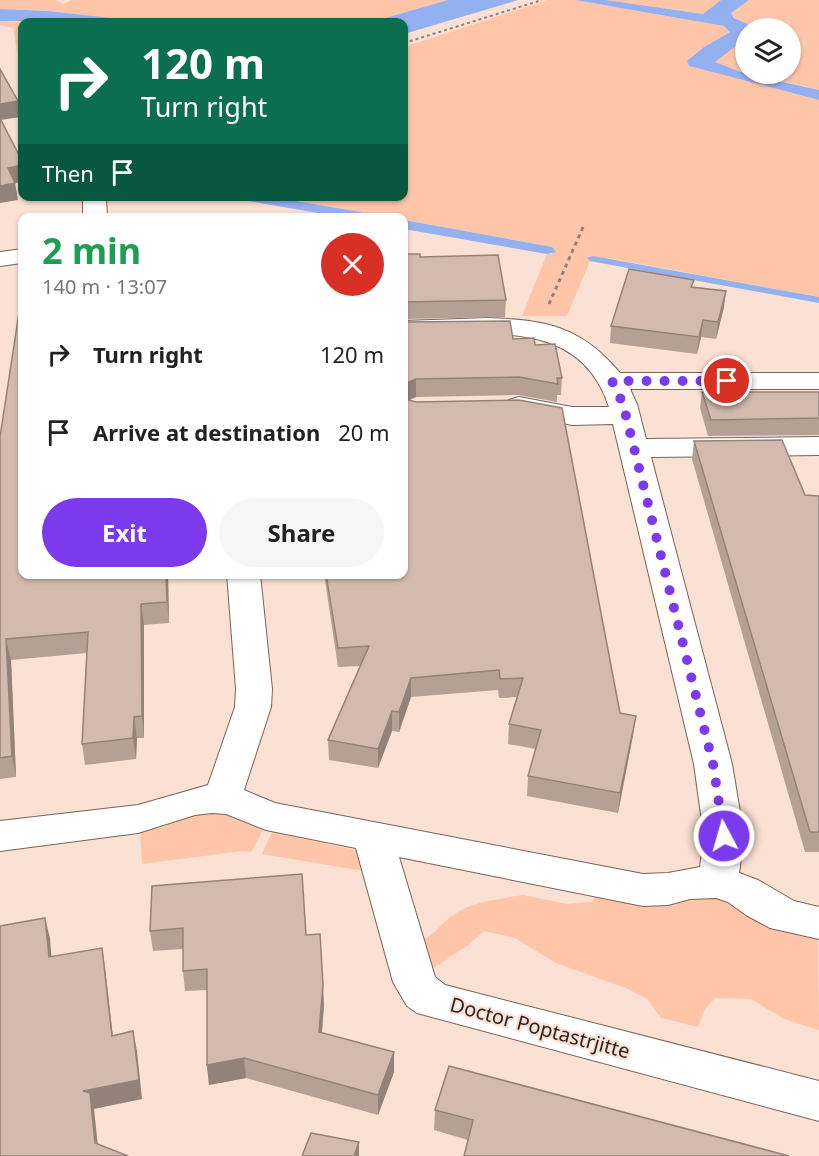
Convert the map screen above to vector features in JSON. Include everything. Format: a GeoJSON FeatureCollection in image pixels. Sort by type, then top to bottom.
{"type":"FeatureCollection","features":[{"type":"Feature","properties":{"kind":"street"},"geometry":{"type":"LineString","coordinates":[[0,259],[18,257]]}},
{"type":"Feature","properties":{"kind":"street"},"geometry":{"type":"LineString","coordinates":[[408,329],[505,327],[537,329],[570,341],[601,367],[612,381],[630,431],[720,801],[724,836],[718,882]]}},
{"type":"Feature","properties":{"kind":"street"},"geometry":{"type":"LineString","coordinates":[[612,381],[819,381]]}},
{"type":"Feature","properties":{"kind":"street"},"geometry":{"type":"LineString","coordinates":[[495,405],[518,406],[572,416],[630,431],[819,446]]}},
{"type":"Feature","properties":{"kind":"street"},"geometry":{"type":"LineString","coordinates":[[222,799],[253,707],[254,689],[243,579]]}},
{"type":"Feature","properties":{"kind":"street"},"geometry":{"type":"LineString","coordinates":[[0,836],[139,819],[164,813],[182,804],[222,799],[236,802],[266,816],[643,890],[668,889],[690,883],[718,882],[743,891],[761,904],[785,916],[819,923]]}},
{"type":"Feature","properties":{"kind":"street","name":"Doctor Poptastrjitte"},"geometry":{"type":"LineString","coordinates":[[373,837],[415,982],[422,993],[433,1000],[819,1101]]}},
{"type":"Feature","properties":{"kind":"path"},"geometry":{"type":"LineString","coordinates":[[408,42],[542,0]]}},
{"type":"Feature","properties":{"kind":"path"},"geometry":{"type":"LineString","coordinates":[[537,329],[584,225]]}},
{"type":"Feature","properties":{"kind":"shaded area"},"geometry":{"type":"Polygon","coordinates":[[[0,0],[55,0],[64,4],[71,0],[448,0],[385,18],[112,18],[0,9],[0,0]]]}},
{"type":"Feature","properties":{"kind":"shaded area"},"geometry":{"type":"Polygon","coordinates":[[[548,0],[575,0],[724,26],[731,31],[704,47],[687,61],[689,66],[735,78],[735,84],[758,84],[819,100],[819,297],[608,258],[588,260],[590,261],[567,316],[522,316],[547,254],[552,254],[552,247],[408,221],[408,213],[366,213],[303,202],[408,201],[408,46],[548,0]]]}},
{"type":"Feature","properties":{"kind":"shaded area"},"geometry":{"type":"Polygon","coordinates":[[[606,0],[721,0],[703,14],[606,0]]]}},
{"type":"Feature","properties":{"kind":"shaded area"},"geometry":{"type":"Polygon","coordinates":[[[749,0],[819,0],[819,90],[794,84],[801,84],[801,18],[735,18],[731,13],[749,0]]]}},
{"type":"Feature","properties":{"kind":"shaded area"},"geometry":{"type":"Polygon","coordinates":[[[0,21],[18,22],[18,55],[13,28],[0,25],[0,21]]]}},
{"type":"Feature","properties":{"kind":"shaded area"},"geometry":{"type":"Polygon","coordinates":[[[735,46],[735,70],[714,62],[735,46]]]}},
{"type":"Feature","properties":{"kind":"shaded area"},"geometry":{"type":"Polygon","coordinates":[[[220,812],[245,820],[263,830],[251,852],[242,851],[142,864],[140,832],[163,827],[189,815],[220,812]]]}},
{"type":"Feature","properties":{"kind":"shaded area"},"geometry":{"type":"Polygon","coordinates":[[[272,832],[359,851],[370,872],[262,854],[272,832]]]}},
{"type":"Feature","properties":{"kind":"shaded area"},"geometry":{"type":"Polygon","coordinates":[[[523,895],[567,904],[592,902],[597,895],[652,905],[664,905],[686,899],[718,898],[818,937],[819,1030],[784,1019],[751,999],[715,998],[705,1009],[698,1027],[661,1018],[647,999],[628,989],[556,963],[515,938],[484,931],[468,945],[432,969],[415,934],[427,938],[447,920],[470,906],[523,895]]]}},
{"type":"Feature","properties":{"kind":"water"},"geometry":{"type":"Polygon","coordinates":[[[448,0],[518,0],[408,33],[408,18],[385,18],[448,0]]]}},
{"type":"Feature","properties":{"kind":"water"},"geometry":{"type":"Polygon","coordinates":[[[575,0],[606,0],[703,14],[721,0],[749,0],[731,13],[735,18],[735,47],[715,62],[735,70],[735,78],[689,66],[687,61],[704,47],[730,32],[724,26],[575,0]]]}},
{"type":"Feature","properties":{"kind":"water"},"geometry":{"type":"Polygon","coordinates":[[[0,9],[112,18],[18,18],[18,21],[0,21],[0,9]]]}},
{"type":"Feature","properties":{"kind":"water"},"geometry":{"type":"Polygon","coordinates":[[[758,84],[792,84],[819,90],[819,100],[758,84]]]}},
{"type":"Feature","properties":{"kind":"water"},"geometry":{"type":"Polygon","coordinates":[[[248,201],[296,201],[366,213],[318,213],[248,201]]]}},
{"type":"Feature","properties":{"kind":"water"},"geometry":{"type":"Polygon","coordinates":[[[408,221],[552,247],[556,252],[547,254],[408,230],[408,221]]]}},
{"type":"Feature","properties":{"kind":"water"},"geometry":{"type":"Polygon","coordinates":[[[593,256],[819,297],[819,303],[590,261],[587,258],[593,256]]]}},
{"type":"Feature","properties":{"kind":"building"},"geometry":{"type":"Polygon","coordinates":[[[0,69],[18,101],[0,104],[0,69]]]}},
{"type":"Feature","properties":{"kind":"building"},"geometry":{"type":"Polygon","coordinates":[[[0,118],[18,153],[18,166],[8,168],[15,183],[0,186],[0,118]]]}},
{"type":"Feature","properties":{"kind":"building"},"geometry":{"type":"Polygon","coordinates":[[[408,254],[420,254],[420,257],[498,255],[506,300],[408,302],[408,254]]]}},
{"type":"Feature","properties":{"kind":"building"},"geometry":{"type":"Polygon","coordinates":[[[629,269],[694,280],[691,287],[726,291],[718,322],[703,320],[699,337],[611,326],[629,269]]]}},
{"type":"Feature","properties":{"kind":"building"},"geometry":{"type":"Polygon","coordinates":[[[18,319],[18,579],[166,579],[167,602],[141,604],[142,716],[134,717],[133,738],[82,744],[88,632],[6,639],[12,756],[0,758],[0,437],[18,319]]]}},
{"type":"Feature","properties":{"kind":"building"},"geometry":{"type":"Polygon","coordinates":[[[510,321],[513,339],[534,338],[535,345],[555,344],[562,378],[557,378],[558,384],[519,377],[416,379],[408,382],[408,322],[510,321]]]}},
{"type":"Feature","properties":{"kind":"building"},"geometry":{"type":"Polygon","coordinates":[[[702,392],[819,392],[819,418],[711,420],[702,392]]]}},
{"type":"Feature","properties":{"kind":"building"},"geometry":{"type":"Polygon","coordinates":[[[408,400],[416,402],[519,400],[562,408],[620,713],[636,716],[620,793],[528,776],[541,730],[509,724],[523,678],[500,679],[499,670],[411,678],[399,712],[392,711],[378,749],[328,740],[369,646],[338,648],[327,579],[408,579],[408,400]]]}},
{"type":"Feature","properties":{"kind":"building"},"geometry":{"type":"Polygon","coordinates":[[[782,440],[805,495],[819,496],[819,832],[810,832],[694,441],[782,440]]]}},
{"type":"Feature","properties":{"kind":"building"},"geometry":{"type":"Polygon","coordinates":[[[302,874],[306,935],[320,934],[323,985],[319,1032],[394,1052],[378,1095],[244,1058],[207,1065],[207,969],[183,971],[183,928],[150,931],[152,886],[302,874]]]}},
{"type":"Feature","properties":{"kind":"building"},"geometry":{"type":"Polygon","coordinates":[[[45,918],[49,957],[102,948],[112,1036],[133,1031],[139,1080],[83,1091],[90,1093],[95,1143],[128,1156],[0,1156],[0,926],[45,918]]]}},
{"type":"Feature","properties":{"kind":"building"},"geometry":{"type":"Polygon","coordinates":[[[449,1066],[789,1156],[464,1156],[473,1120],[435,1110],[449,1066]]]}},
{"type":"Feature","properties":{"kind":"building"},"geometry":{"type":"Polygon","coordinates":[[[311,1133],[359,1142],[354,1156],[302,1156],[311,1133]]]}},
{"type":"Feature","properties":{"kind":"route"},"geometry":{"type":"LineString","coordinates":[[724,836],[713,764],[623,404],[612,381],[727,381]]}}]}
